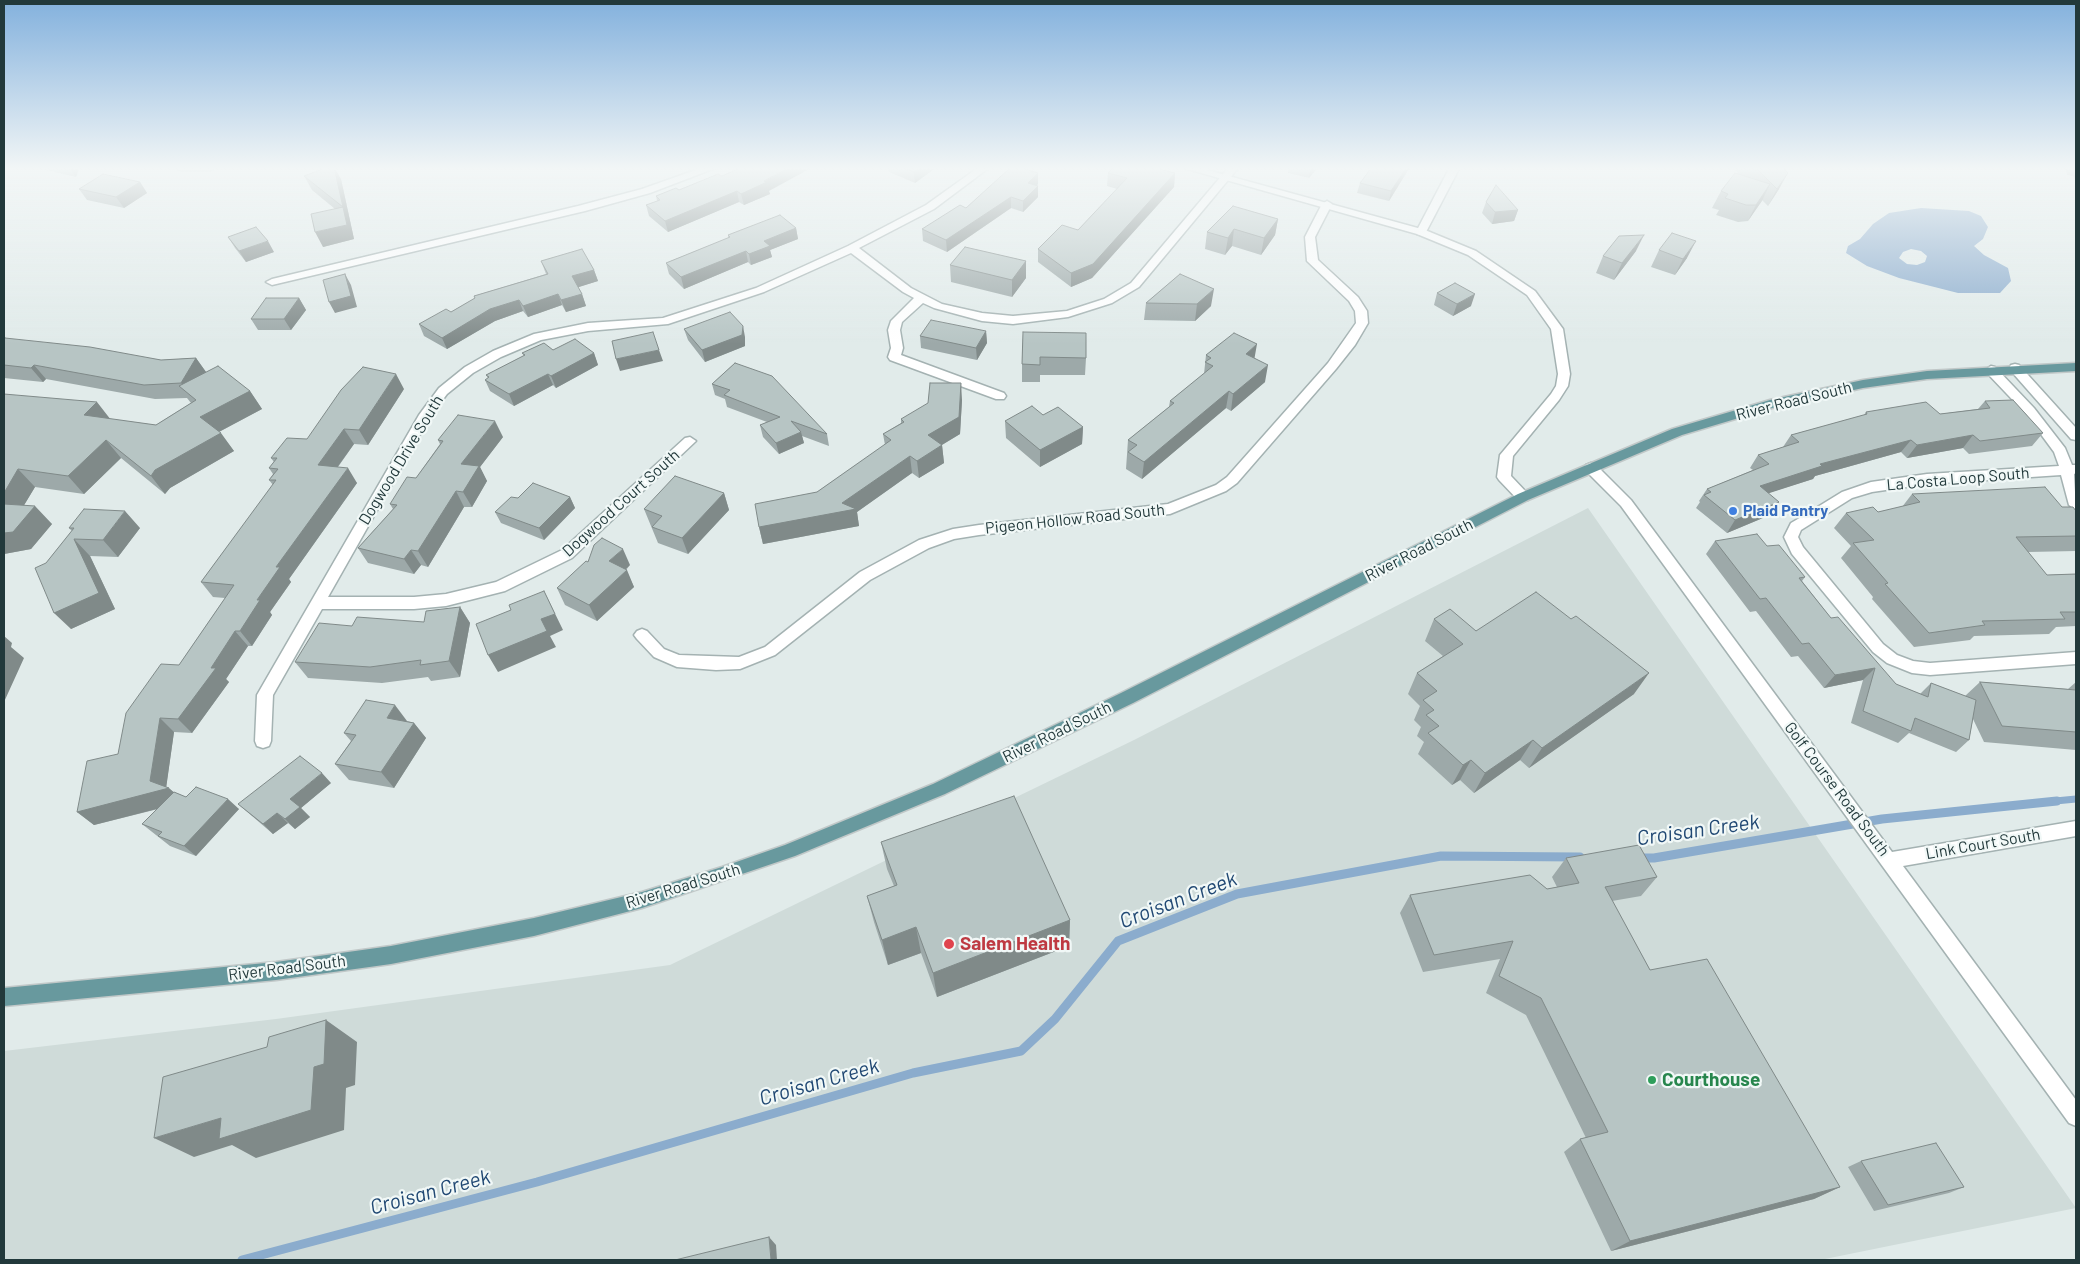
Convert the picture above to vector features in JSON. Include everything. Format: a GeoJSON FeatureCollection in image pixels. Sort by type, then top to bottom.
{"type":"FeatureCollection","features":[{"type":"Feature","properties":{"kind":"main road","name":"River Road South"},"geometry":{"type":"LineString","coordinates":[[4,997],[276,971],[400,953],[534,927],[642,900],[722,875],[875,817],[939,789],[1127,698],[1523,497],[1677,432],[1770,404],[1863,384],[1927,375],[2015,368],[2076,367]]}},
{"type":"Feature","properties":{"kind":"street"},"geometry":{"type":"LineString","coordinates":[[272,282],[509,226]]}},
{"type":"Feature","properties":{"kind":"street","name":"Dogwood Drive South"},"geometry":{"type":"LineString","coordinates":[[263,740],[265,695],[425,415],[443,391],[468,370],[497,354],[538,336],[588,327],[664,321],[722,304],[760,290],[852,248],[894,226]]}},
{"type":"Feature","properties":{"kind":"street"},"geometry":{"type":"LineString","coordinates":[[852,248],[907,290],[938,306],[962,313],[1013,320],[1068,314],[1124,294],[1144,277],[1185,226]]}},
{"type":"Feature","properties":{"kind":"street","name":"Pigeon Hollow Road South"},"geometry":{"type":"LineString","coordinates":[[642,635],[659,653],[677,661],[716,664],[740,663],[770,651],[865,576],[924,544],[953,534],[978,530],[1170,509],[1221,488],[1232,480],[1332,366],[1351,342],[1362,324],[1361,311],[1354,299],[1313,261],[1310,236],[1315,226]]}},
{"type":"Feature","properties":{"kind":"street"},"geometry":{"type":"LineString","coordinates":[[1401,226],[1421,232],[1472,253],[1512,278],[1531,293],[1556,329],[1564,374],[1562,386],[1555,398],[1513,445],[1505,462],[1504,477],[1523,497]]}},
{"type":"Feature","properties":{"kind":"street"},"geometry":{"type":"LineString","coordinates":[[1421,232],[1424,226]]}},
{"type":"Feature","properties":{"kind":"street"},"geometry":{"type":"LineString","coordinates":[[921,298],[897,321],[894,330],[896,348],[894,358],[1000,396]]}},
{"type":"Feature","properties":{"kind":"street"},"geometry":{"type":"LineString","coordinates":[[2015,368],[2076,436]]}},
{"type":"Feature","properties":{"kind":"street"},"geometry":{"type":"LineString","coordinates":[[1991,370],[2049,436],[2064,461],[2072,470],[2076,505]]}},
{"type":"Feature","properties":{"kind":"street","name":"Dogwood Court South"},"geometry":{"type":"LineString","coordinates":[[319,603],[414,603],[446,600],[473,594],[510,582],[566,554],[690,441]]}},
{"type":"Feature","properties":{"kind":"street","name":"Golf Course Road South"},"geometry":{"type":"LineString","coordinates":[[1591,468],[1626,504],[1830,783],[1890,860],[2076,1116]]}},
{"type":"Feature","properties":{"kind":"street","name":"La Costa Loop South"},"geometry":{"type":"LineString","coordinates":[[2072,470],[1927,479],[1871,487],[1847,495],[1808,519],[1796,528],[1791,537],[1797,550],[1878,648],[1892,659],[1912,667],[1930,668],[2076,658]]}},
{"type":"Feature","properties":{"kind":"street","name":"Link Court South"},"geometry":{"type":"LineString","coordinates":[[1890,860],[2076,828]]}},
{"type":"Feature","properties":{"kind":"shaded area"},"geometry":{"type":"Polygon","coordinates":[[[1588,508],[2076,1208],[1820,1260],[4,1260],[4,1051],[276,1019],[670,965],[1134,740],[1588,508]]]}},
{"type":"Feature","properties":{"kind":"water"},"geometry":{"type":"Polygon","coordinates":[[[1871,226],[1987,226],[1983,239],[1974,246],[1984,255],[2008,268],[2011,281],[2000,293],[1958,293],[1899,278],[1867,266],[1846,253],[1848,246],[1860,239],[1871,226]],[[1911,249],[1903,252],[1899,258],[1907,264],[1917,265],[1925,262],[1927,256],[1921,251],[1911,249]]]}},
{"type":"Feature","properties":{"kind":"building"},"geometry":{"type":"Polygon","coordinates":[[[314,226],[342,226],[315,232],[314,226]]]}},
{"type":"Feature","properties":{"kind":"building"},"geometry":{"type":"Polygon","coordinates":[[[751,226],[794,226],[796,228],[764,241],[770,246],[749,254],[746,251],[681,277],[666,263],[730,237],[728,235],[751,226]]]}},
{"type":"Feature","properties":{"kind":"building"},"geometry":{"type":"Polygon","coordinates":[[[927,226],[967,226],[946,240],[922,229],[927,226]]]}},
{"type":"Feature","properties":{"kind":"building"},"geometry":{"type":"Polygon","coordinates":[[[1061,226],[1078,230],[1082,226],[1127,226],[1093,264],[1071,273],[1038,249],[1061,226]]]}},
{"type":"Feature","properties":{"kind":"building"},"geometry":{"type":"Polygon","coordinates":[[[1213,226],[1273,226],[1264,238],[1234,229],[1228,238],[1207,232],[1213,226]]]}},
{"type":"Feature","properties":{"kind":"building"},"geometry":{"type":"Polygon","coordinates":[[[256,227],[268,241],[239,251],[228,237],[256,227]]]}},
{"type":"Feature","properties":{"kind":"building"},"geometry":{"type":"Polygon","coordinates":[[[1672,233],[1696,241],[1683,259],[1659,250],[1672,233]]]}},
{"type":"Feature","properties":{"kind":"building"},"geometry":{"type":"Polygon","coordinates":[[[1644,235],[1622,263],[1603,256],[1619,236],[1644,235]]]}},
{"type":"Feature","properties":{"kind":"building"},"geometry":{"type":"Polygon","coordinates":[[[965,247],[1026,261],[1012,280],[950,265],[965,247]]]}},
{"type":"Feature","properties":{"kind":"building"},"geometry":{"type":"Polygon","coordinates":[[[582,249],[594,270],[572,276],[582,294],[561,300],[558,294],[523,306],[519,300],[490,309],[442,338],[419,324],[446,309],[451,312],[475,298],[474,296],[548,274],[541,261],[582,249]]]}},
{"type":"Feature","properties":{"kind":"building"},"geometry":{"type":"Polygon","coordinates":[[[345,274],[351,296],[329,302],[323,280],[345,274]]]}},
{"type":"Feature","properties":{"kind":"building"},"geometry":{"type":"Polygon","coordinates":[[[1180,274],[1214,289],[1197,304],[1146,303],[1180,274]]]}},
{"type":"Feature","properties":{"kind":"building"},"geometry":{"type":"Polygon","coordinates":[[[1455,283],[1475,294],[1457,304],[1437,293],[1455,283]]]}},
{"type":"Feature","properties":{"kind":"building"},"geometry":{"type":"Polygon","coordinates":[[[266,298],[299,298],[284,319],[251,319],[266,298]]]}},
{"type":"Feature","properties":{"kind":"building"},"geometry":{"type":"Polygon","coordinates":[[[730,312],[743,326],[742,335],[702,350],[684,329],[730,312]]]}},
{"type":"Feature","properties":{"kind":"building"},"geometry":{"type":"Polygon","coordinates":[[[931,320],[986,331],[976,348],[920,336],[931,320]]]}},
{"type":"Feature","properties":{"kind":"building"},"geometry":{"type":"Polygon","coordinates":[[[653,332],[659,350],[616,359],[612,341],[653,332]]]}},
{"type":"Feature","properties":{"kind":"building"},"geometry":{"type":"Polygon","coordinates":[[[1023,332],[1086,333],[1086,358],[1040,357],[1040,365],[1022,364],[1023,332]]]}},
{"type":"Feature","properties":{"kind":"building"},"geometry":{"type":"Polygon","coordinates":[[[1234,333],[1257,344],[1246,354],[1268,365],[1233,394],[1229,391],[1144,462],[1128,452],[1137,445],[1128,440],[1174,403],[1170,401],[1213,366],[1205,362],[1211,358],[1206,355],[1234,333]]]}},
{"type":"Feature","properties":{"kind":"building"},"geometry":{"type":"Polygon","coordinates":[[[5,338],[90,347],[161,360],[196,358],[181,383],[144,385],[34,365],[31,368],[4,365],[5,338]]]}},
{"type":"Feature","properties":{"kind":"building"},"geometry":{"type":"Polygon","coordinates":[[[575,339],[594,353],[551,376],[548,374],[509,394],[485,380],[489,377],[486,375],[525,355],[522,353],[544,343],[553,350],[575,339]]]}},
{"type":"Feature","properties":{"kind":"building"},"geometry":{"type":"Polygon","coordinates":[[[735,363],[772,376],[827,434],[791,421],[801,432],[776,443],[760,425],[780,417],[724,395],[730,390],[712,384],[735,363]]]}},
{"type":"Feature","properties":{"kind":"building"},"geometry":{"type":"Polygon","coordinates":[[[218,366],[250,391],[200,417],[221,433],[155,470],[151,476],[106,440],[68,476],[18,469],[4,493],[4,394],[97,402],[84,415],[156,425],[196,400],[179,386],[218,366]]]}},
{"type":"Feature","properties":{"kind":"building"},"geometry":{"type":"Polygon","coordinates":[[[363,367],[396,374],[359,430],[344,429],[318,465],[348,468],[276,567],[280,567],[257,600],[260,600],[240,631],[235,631],[211,668],[216,668],[178,719],[160,718],[150,781],[169,788],[77,812],[87,761],[118,754],[126,713],[161,664],[179,665],[234,585],[201,582],[276,480],[269,480],[278,469],[269,468],[277,458],[271,458],[287,438],[307,439],[341,390],[363,367]]]}},
{"type":"Feature","properties":{"kind":"building"},"geometry":{"type":"Polygon","coordinates":[[[930,383],[961,383],[959,417],[928,435],[942,445],[917,461],[910,456],[842,503],[856,509],[759,527],[755,504],[817,492],[891,440],[883,434],[904,422],[901,419],[928,403],[930,383]]]}},
{"type":"Feature","properties":{"kind":"building"},"geometry":{"type":"Polygon","coordinates":[[[2013,400],[2043,433],[1980,441],[1973,435],[1917,445],[1911,440],[1820,464],[1822,466],[1760,486],[1779,502],[1735,520],[1704,495],[1711,492],[1707,489],[1769,464],[1758,455],[1799,442],[1791,435],[1867,414],[1866,412],[1926,402],[1940,414],[1990,408],[1985,401],[2013,400]]]}},
{"type":"Feature","properties":{"kind":"building"},"geometry":{"type":"Polygon","coordinates":[[[1032,406],[1043,415],[1058,407],[1083,427],[1040,450],[1005,421],[1032,406]]]}},
{"type":"Feature","properties":{"kind":"building"},"geometry":{"type":"Polygon","coordinates":[[[458,415],[495,421],[461,464],[479,466],[463,492],[456,491],[418,551],[411,550],[404,559],[358,548],[397,505],[390,504],[407,477],[416,478],[443,441],[438,440],[458,415]]]}},
{"type":"Feature","properties":{"kind":"building"},"geometry":{"type":"Polygon","coordinates":[[[675,476],[724,493],[682,538],[652,527],[662,516],[644,509],[675,476]]]}},
{"type":"Feature","properties":{"kind":"building"},"geometry":{"type":"Polygon","coordinates":[[[533,483],[570,497],[539,528],[495,512],[511,497],[518,498],[533,483]]]}},
{"type":"Feature","properties":{"kind":"building"},"geometry":{"type":"Polygon","coordinates":[[[2045,487],[2062,507],[2073,507],[2076,511],[2076,536],[2016,537],[2047,575],[2076,574],[2076,612],[2060,612],[2065,619],[1982,621],[1985,625],[1929,633],[1885,584],[1888,583],[1853,543],[1874,540],[1846,513],[1873,507],[1878,512],[1920,502],[1912,494],[2045,487]]]}},
{"type":"Feature","properties":{"kind":"building"},"geometry":{"type":"Polygon","coordinates":[[[4,504],[35,506],[13,532],[4,533],[4,504]]]}},
{"type":"Feature","properties":{"kind":"building"},"geometry":{"type":"Polygon","coordinates":[[[84,509],[125,511],[103,540],[74,539],[99,593],[54,613],[35,568],[46,563],[74,528],[69,528],[84,509]]]}},
{"type":"Feature","properties":{"kind":"building"},"geometry":{"type":"Polygon","coordinates":[[[1757,534],[1767,546],[1779,545],[1805,577],[1799,578],[1831,618],[1838,617],[1896,684],[1928,697],[1931,683],[1976,700],[1969,740],[1915,718],[1911,731],[1863,711],[1875,668],[1835,675],[1809,643],[1802,644],[1766,598],[1760,599],[1715,541],[1757,534]]]}},
{"type":"Feature","properties":{"kind":"building"},"geometry":{"type":"Polygon","coordinates":[[[602,538],[623,549],[609,561],[627,570],[589,605],[557,588],[586,561],[588,562],[594,545],[602,538]]]}},
{"type":"Feature","properties":{"kind":"building"},"geometry":{"type":"Polygon","coordinates":[[[544,591],[555,614],[541,619],[547,631],[488,655],[476,624],[511,610],[509,605],[544,591]]]}},
{"type":"Feature","properties":{"kind":"building"},"geometry":{"type":"Polygon","coordinates":[[[1536,592],[1571,619],[1576,616],[1649,673],[1542,748],[1533,740],[1485,773],[1471,760],[1463,765],[1428,733],[1439,726],[1426,715],[1434,710],[1423,700],[1437,691],[1417,673],[1463,644],[1434,619],[1450,609],[1476,631],[1536,592]]]}},
{"type":"Feature","properties":{"kind":"building"},"geometry":{"type":"Polygon","coordinates":[[[460,607],[449,661],[420,665],[421,660],[370,667],[295,662],[319,623],[352,626],[357,617],[424,622],[426,611],[460,607]]]}},
{"type":"Feature","properties":{"kind":"building"},"geometry":{"type":"Polygon","coordinates":[[[1980,682],[2076,690],[2076,732],[2002,726],[1980,682]]]}},
{"type":"Feature","properties":{"kind":"building"},"geometry":{"type":"Polygon","coordinates":[[[366,700],[395,705],[387,718],[414,723],[381,772],[335,764],[356,735],[344,733],[366,700]]]}},
{"type":"Feature","properties":{"kind":"building"},"geometry":{"type":"Polygon","coordinates":[[[300,756],[322,773],[290,799],[300,807],[285,819],[277,813],[263,824],[238,804],[300,756]]]}},
{"type":"Feature","properties":{"kind":"building"},"geometry":{"type":"Polygon","coordinates":[[[196,787],[228,799],[184,846],[158,836],[162,832],[142,824],[174,792],[186,797],[196,787]]]}},
{"type":"Feature","properties":{"kind":"building"},"geometry":{"type":"Polygon","coordinates":[[[1014,796],[1070,920],[933,973],[916,927],[882,940],[867,896],[897,885],[881,842],[1014,796]]]}},
{"type":"Feature","properties":{"kind":"building","name":"Courthouse"},"geometry":{"type":"Polygon","coordinates":[[[1639,845],[1657,877],[1605,887],[1650,970],[1707,959],[1840,1187],[1630,1241],[1580,1139],[1608,1132],[1541,998],[1499,976],[1513,941],[1434,955],[1410,895],[1530,875],[1547,889],[1579,883],[1566,858],[1639,845]]]}},
{"type":"Feature","properties":{"kind":"building"},"geometry":{"type":"Polygon","coordinates":[[[326,1020],[324,1064],[314,1067],[311,1110],[219,1139],[221,1118],[154,1138],[163,1077],[267,1047],[269,1037],[326,1020]]]}},
{"type":"Feature","properties":{"kind":"building"},"geometry":{"type":"Polygon","coordinates":[[[1936,1143],[1964,1187],[1888,1205],[1861,1161],[1936,1143]]]}},
{"type":"Feature","properties":{"kind":"building"},"geometry":{"type":"Polygon","coordinates":[[[769,1237],[771,1260],[675,1260],[769,1237]]]}},
{"type":"Feature","properties":{"kind":"waterway","name":"Croisan Creek"},"geometry":{"type":"LineString","coordinates":[[2045,802],[2076,799]]}},
{"type":"Feature","properties":{"kind":"waterway","name":"Croisan Creek"},"geometry":{"type":"LineString","coordinates":[[1639,858],[1654,858],[1882,819],[2057,801]]}},
{"type":"Feature","properties":{"kind":"waterway","name":"Croisan Creek"},"geometry":{"type":"LineString","coordinates":[[242,1260],[537,1182],[913,1073],[1021,1051],[1055,1019],[1118,941],[1237,894],[1441,856],[1580,857]]}},
{"type":"Feature","properties":{"kind":"place","name":"Plaid Pantry"},"geometry":{"type":"Point","coordinates":[1733,511]}},
{"type":"Feature","properties":{"kind":"place","name":"Salem Health"},"geometry":{"type":"Point","coordinates":[949,944]}},
{"type":"Feature","properties":{"kind":"place","name":"Courthouse"},"geometry":{"type":"Point","coordinates":[1652,1080]}}]}
